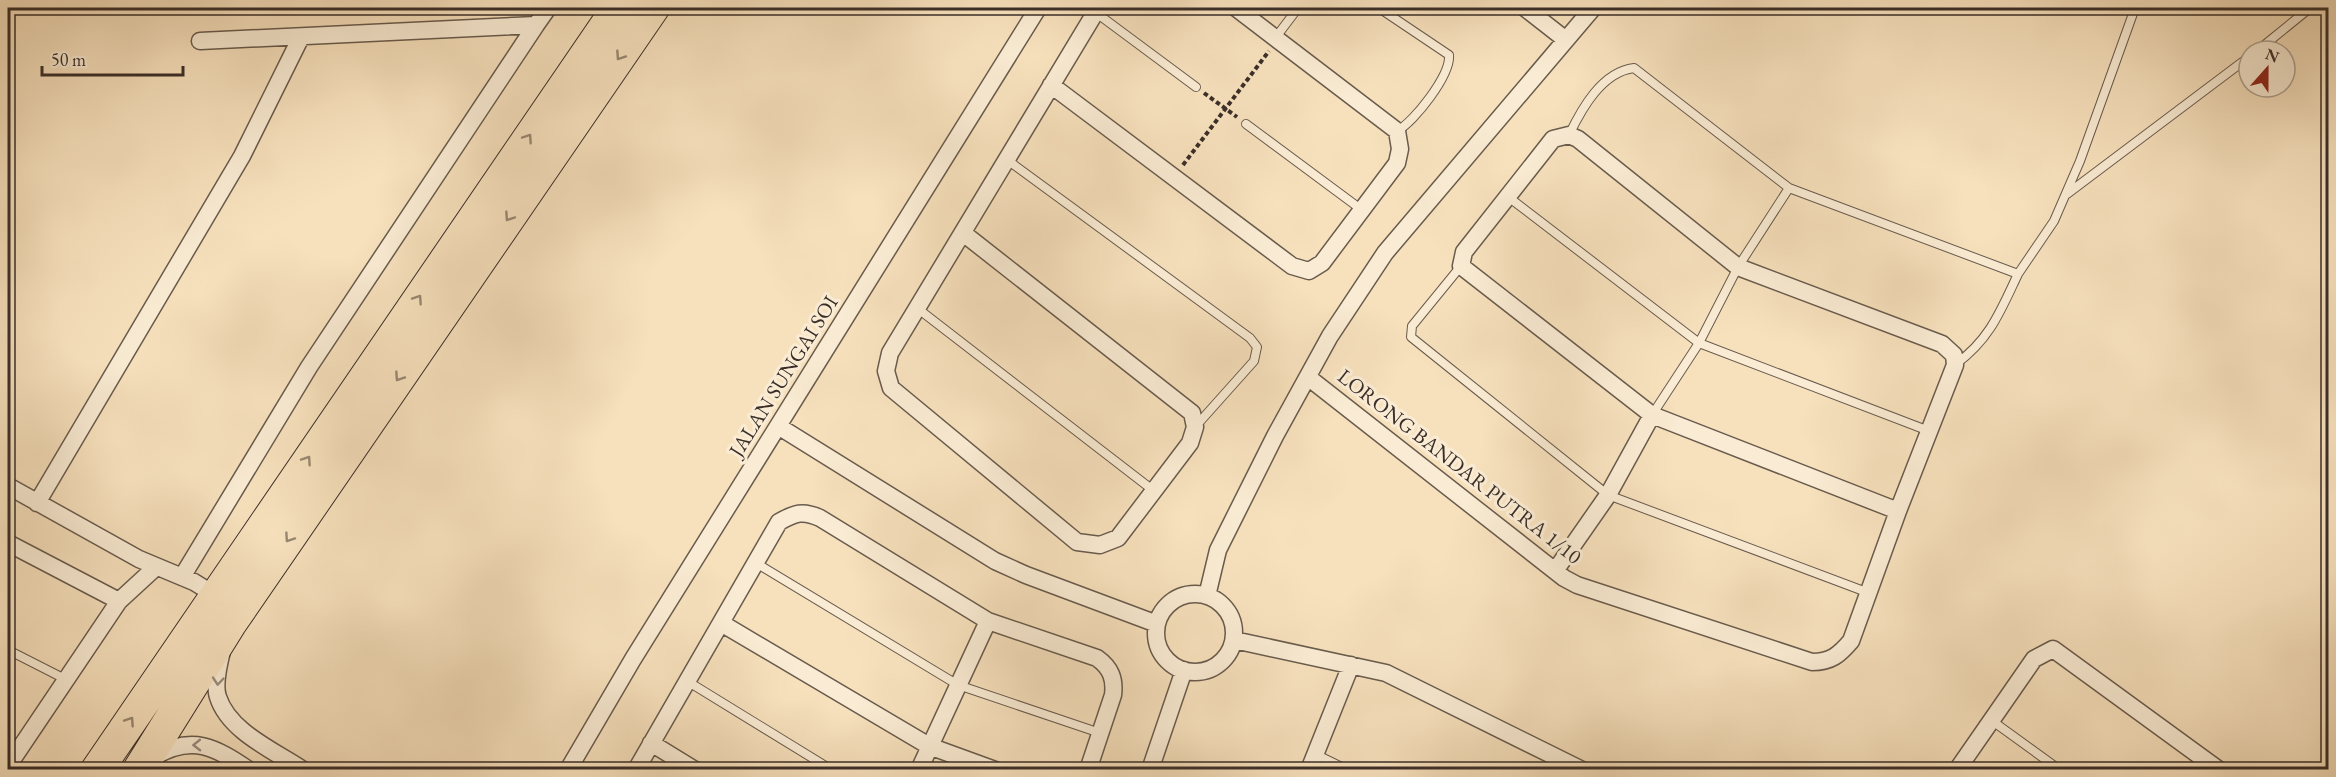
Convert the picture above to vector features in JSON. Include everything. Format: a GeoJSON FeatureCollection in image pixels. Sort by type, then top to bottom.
{"type":"FeatureCollection","features":[{"type":"Feature","properties":{"kind":"highway"},"geometry":{"type":"LineString","coordinates":[[97,770],[618,8]]}},
{"type":"Feature","properties":{"kind":"highway"},"geometry":{"type":"LineString","coordinates":[[141,767],[230,624],[653,8]]}},
{"type":"Feature","properties":{"kind":"street"},"geometry":{"type":"LineString","coordinates":[[182,577],[309,368],[548,8]]}},
{"type":"Feature","properties":{"kind":"street","name":"JALAN SUNGAI SOI"},"geometry":{"type":"LineString","coordinates":[[568,770],[778,426],[1038,8]]}},
{"type":"Feature","properties":{"kind":"street"},"geometry":{"type":"LineString","coordinates":[[1052,85],[1292,266],[1309,270],[1322,263],[1397,163],[1400,149],[1397,131],[1236,8]]}},
{"type":"Feature","properties":{"kind":"street"},"geometry":{"type":"LineString","coordinates":[[1525,8],[1566,40]]}},
{"type":"Feature","properties":{"kind":"street"},"geometry":{"type":"LineString","coordinates":[[1207,596],[1218,550],[1275,436],[1309,378],[1330,336],[1385,253],[1435,190],[1593,8]]}},
{"type":"Feature","properties":{"kind":"street"},"geometry":{"type":"LineString","coordinates":[[963,233],[1192,413],[1195,428],[1190,442],[1118,538],[1100,545],[1077,542],[891,388],[886,370],[890,353],[1096,10]]}},
{"type":"Feature","properties":{"kind":"street"},"geometry":{"type":"LineString","coordinates":[[200,41],[536,25]]}},
{"type":"Feature","properties":{"kind":"street"},"geometry":{"type":"LineString","coordinates":[[37,503],[242,156],[301,37]]}},
{"type":"Feature","properties":{"kind":"street"},"geometry":{"type":"LineString","coordinates":[[1869,593],[1898,511],[1955,365],[1954,355],[1942,344],[1738,267],[1578,139],[1569,135],[1553,139],[1464,252],[1461,264],[1652,415],[1898,511]]}},
{"type":"Feature","properties":{"kind":"street","name":"LORONG BANDAR PUTRA 1/10"},"geometry":{"type":"LineString","coordinates":[[1309,378],[1555,571],[1577,585],[1812,662],[1826,662],[1840,655],[1851,641],[1869,593]]}},
{"type":"Feature","properties":{"kind":"street"},"geometry":{"type":"LineString","coordinates":[[1555,571],[1608,495],[1652,415]]}},
{"type":"Feature","properties":{"kind":"street"},"geometry":{"type":"LineString","coordinates":[[778,426],[995,561],[1026,575],[1157,624]]}},
{"type":"Feature","properties":{"kind":"street"},"geometry":{"type":"LineString","coordinates":[[8,486],[156,567],[182,577],[215,595]]}},
{"type":"Feature","properties":{"kind":"street"},"geometry":{"type":"LineString","coordinates":[[636,770],[779,522],[796,512],[808,512],[820,518],[988,621],[1097,658],[1106,664],[1114,683],[1088,770]]}},
{"type":"Feature","properties":{"kind":"street"},"geometry":{"type":"LineString","coordinates":[[8,543],[119,601]]}},
{"type":"Feature","properties":{"kind":"street"},"geometry":{"type":"LineString","coordinates":[[9,759],[119,601],[156,567]]}},
{"type":"Feature","properties":{"kind":"street"},"geometry":{"type":"LineString","coordinates":[[1194,594],[1207,596],[1227,610],[1234,628],[1234,640],[1226,656],[1217,665],[1206,670],[1184,670],[1164,655],[1158,646],[1157,624],[1161,612],[1181,596],[1194,594]]}},
{"type":"Feature","properties":{"kind":"street"},"geometry":{"type":"LineString","coordinates":[[919,770],[988,621]]}},
{"type":"Feature","properties":{"kind":"street"},"geometry":{"type":"LineString","coordinates":[[721,623],[930,746],[995,770]]}},
{"type":"Feature","properties":{"kind":"street"},"geometry":{"type":"LineString","coordinates":[[230,624],[220,659],[217,695],[226,714],[239,728],[303,770]]}},
{"type":"Feature","properties":{"kind":"street"},"geometry":{"type":"LineString","coordinates":[[1234,640],[1386,673],[1582,770]]}},
{"type":"Feature","properties":{"kind":"street"},"geometry":{"type":"LineString","coordinates":[[1957,770],[2034,659],[2053,649],[2210,767]]}},
{"type":"Feature","properties":{"kind":"street"},"geometry":{"type":"LineString","coordinates":[[1312,762],[1351,665]]}},
{"type":"Feature","properties":{"kind":"street"},"geometry":{"type":"LineString","coordinates":[[1150,770],[1184,670]]}},
{"type":"Feature","properties":{"kind":"street"},"geometry":{"type":"LineString","coordinates":[[651,743],[695,770]]}},
{"type":"Feature","properties":{"kind":"street"},"geometry":{"type":"LineString","coordinates":[[141,767],[172,746],[206,745],[249,770]]}},
{"type":"Feature","properties":{"kind":"lane"},"geometry":{"type":"LineString","coordinates":[[1277,38],[1298,8]]}},
{"type":"Feature","properties":{"kind":"lane"},"geometry":{"type":"LineString","coordinates":[[1379,8],[1449,55],[1448,69],[1414,119],[1397,131]]}},
{"type":"Feature","properties":{"kind":"lane"},"geometry":{"type":"LineString","coordinates":[[1955,365],[1981,344],[1994,326],[2018,274],[2054,221],[2135,8]]}},
{"type":"Feature","properties":{"kind":"lane"},"geometry":{"type":"LineString","coordinates":[[2272,39],[2310,8]]}},
{"type":"Feature","properties":{"kind":"lane"},"geometry":{"type":"LineString","coordinates":[[1096,10],[1196,87]]}},
{"type":"Feature","properties":{"kind":"lane"},"geometry":{"type":"LineString","coordinates":[[2065,195],[2237,66]]}},
{"type":"Feature","properties":{"kind":"lane"},"geometry":{"type":"LineString","coordinates":[[1569,135],[1580,113],[1610,77],[1621,69],[1634,68],[1789,188],[2018,274]]}},
{"type":"Feature","properties":{"kind":"lane"},"geometry":{"type":"LineString","coordinates":[[1246,124],[1362,210]]}},
{"type":"Feature","properties":{"kind":"lane"},"geometry":{"type":"LineString","coordinates":[[1006,159],[1250,338],[1257,347],[1254,361],[1195,428]]}},
{"type":"Feature","properties":{"kind":"lane"},"geometry":{"type":"LineString","coordinates":[[1652,415],[1699,344],[1738,267],[1789,188]]}},
{"type":"Feature","properties":{"kind":"lane"},"geometry":{"type":"LineString","coordinates":[[1507,196],[1699,344],[1929,432]]}},
{"type":"Feature","properties":{"kind":"lane"},"geometry":{"type":"LineString","coordinates":[[1461,264],[1412,326],[1411,337],[1608,495],[1869,593]]}},
{"type":"Feature","properties":{"kind":"lane"},"geometry":{"type":"LineString","coordinates":[[917,308],[1154,491]]}},
{"type":"Feature","properties":{"kind":"lane"},"geometry":{"type":"LineString","coordinates":[[756,562],[958,685],[1100,733]]}},
{"type":"Feature","properties":{"kind":"lane"},"geometry":{"type":"LineString","coordinates":[[8,650],[65,679]]}},
{"type":"Feature","properties":{"kind":"lane"},"geometry":{"type":"LineString","coordinates":[[687,681],[832,770]]}},
{"type":"Feature","properties":{"kind":"lane"},"geometry":{"type":"LineString","coordinates":[[1991,720],[2060,770]]}},
{"type":"Feature","properties":{"kind":"lane"},"geometry":{"type":"LineString","coordinates":[[1312,762],[1348,770]]}},
{"type":"Feature","properties":{"kind":"path"},"geometry":{"type":"LineString","coordinates":[[1173,177],[1277,38]]}},
{"type":"Feature","properties":{"kind":"path"},"geometry":{"type":"LineString","coordinates":[[1196,87],[1246,124]]}}]}
